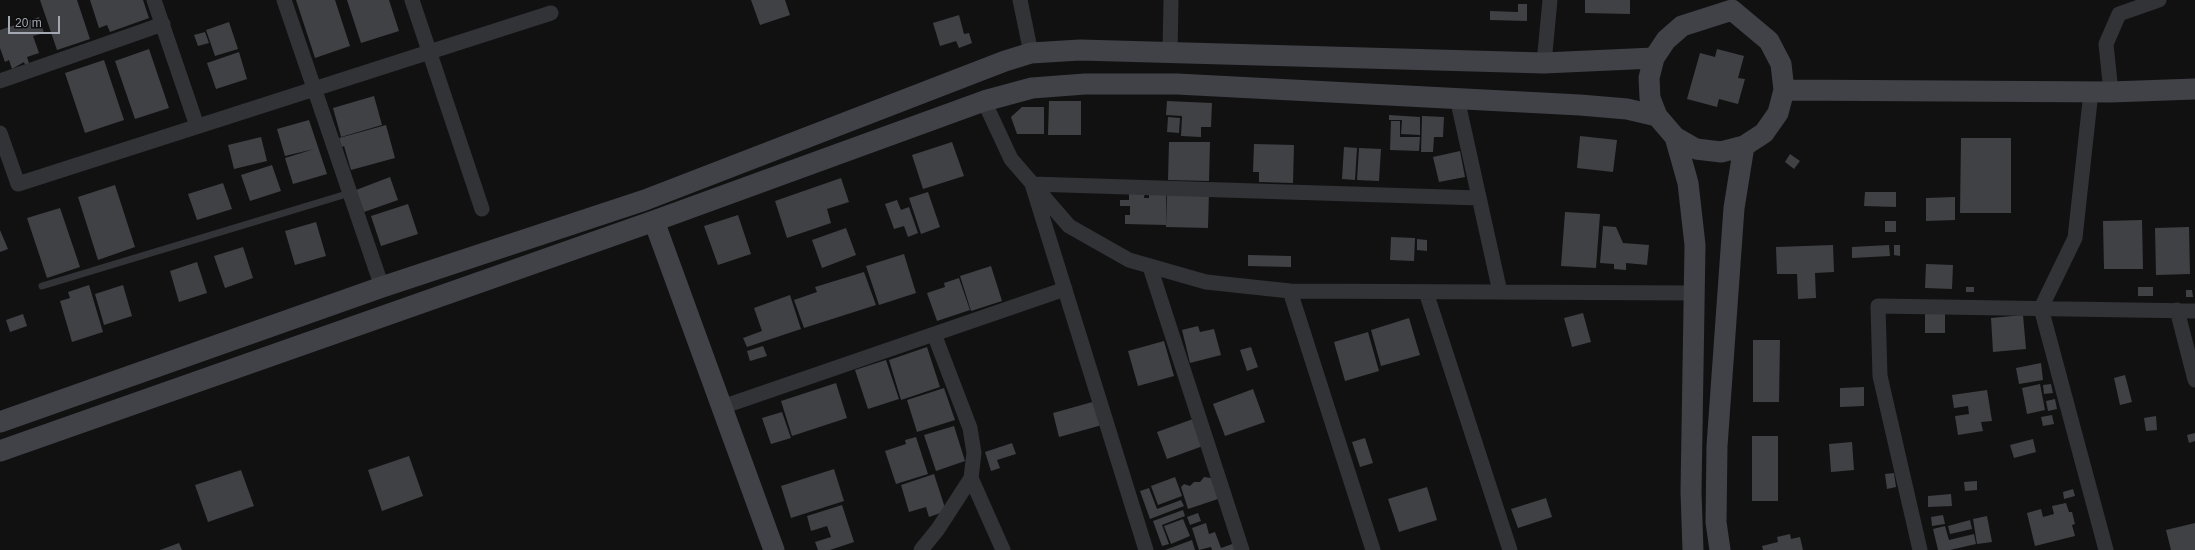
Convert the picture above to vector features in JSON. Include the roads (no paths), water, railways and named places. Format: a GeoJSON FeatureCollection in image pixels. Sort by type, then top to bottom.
{"type":"FeatureCollection","features":[{"type":"Feature","properties":{"kind":"street"},"geometry":{"type":"LineString","coordinates":[[154,0],[197,126]]}},
{"type":"Feature","properties":{"kind":"street"},"geometry":{"type":"LineString","coordinates":[[284,0],[382,286]]}},
{"type":"Feature","properties":{"kind":"street"},"geometry":{"type":"LineString","coordinates":[[412,0],[482,209]]}},
{"type":"Feature","properties":{"kind":"street"},"geometry":{"type":"LineString","coordinates":[[1020,0],[1031,53]]}},
{"type":"Feature","properties":{"kind":"street"},"geometry":{"type":"LineString","coordinates":[[1170,53],[1171,0]]}},
{"type":"Feature","properties":{"kind":"street"},"geometry":{"type":"LineString","coordinates":[[1544,63],[1550,0]]}},
{"type":"Feature","properties":{"kind":"street"},"geometry":{"type":"LineString","coordinates":[[2106,550],[2041,308],[2075,238],[2101,92],[2106,44],[2119,14],[2159,0]]}},
{"type":"Feature","properties":{"kind":"street"},"geometry":{"type":"LineString","coordinates":[[1732,5],[1769,41],[1781,64],[1784,90],[1778,113],[1764,133],[1744,146],[1720,152],[1696,149],[1675,138],[1657,116],[1650,98],[1649,78],[1654,58],[1666,40],[1682,26],[1732,5]]}},
{"type":"Feature","properties":{"kind":"street"},"geometry":{"type":"LineString","coordinates":[[0,133],[18,184],[551,12]]}},
{"type":"Feature","properties":{"kind":"street"},"geometry":{"type":"LineString","coordinates":[[0,82],[163,24]]}},
{"type":"Feature","properties":{"kind":"street"},"geometry":{"type":"LineString","coordinates":[[0,422],[382,286],[644,200],[1005,61],[1031,53],[1080,50],[1544,63],[1654,58]]}},
{"type":"Feature","properties":{"kind":"street"},"geometry":{"type":"LineString","coordinates":[[0,451],[654,221],[984,101],[1032,88],[1085,84],[1177,84],[1580,105],[1627,110],[1657,116]]}},
{"type":"Feature","properties":{"kind":"street"},"geometry":{"type":"LineString","coordinates":[[1784,90],[2101,92],[2195,89]]}},
{"type":"Feature","properties":{"kind":"street"},"geometry":{"type":"LineString","coordinates":[[1457,98],[1500,292]]}},
{"type":"Feature","properties":{"kind":"street"},"geometry":{"type":"LineString","coordinates":[[984,101],[1011,159],[1069,226],[1129,260],[1150,267],[1206,282],[1290,291],[1694,292]]}},
{"type":"Feature","properties":{"kind":"street"},"geometry":{"type":"LineString","coordinates":[[1675,138],[1688,184],[1695,245],[1691,492],[1693,550]]}},
{"type":"Feature","properties":{"kind":"street"},"geometry":{"type":"LineString","coordinates":[[1720,550],[1716,522],[1717,446],[1734,208],[1744,146]]}},
{"type":"Feature","properties":{"kind":"street"},"geometry":{"type":"LineString","coordinates":[[1032,184],[1479,198]]}},
{"type":"Feature","properties":{"kind":"street"},"geometry":{"type":"LineString","coordinates":[[1032,184],[1146,550]]}},
{"type":"Feature","properties":{"kind":"street"},"geometry":{"type":"LineString","coordinates":[[654,221],[774,550]]}},
{"type":"Feature","properties":{"kind":"street"},"geometry":{"type":"LineString","coordinates":[[1150,267],[1242,550]]}},
{"type":"Feature","properties":{"kind":"street"},"geometry":{"type":"LineString","coordinates":[[722,407],[1065,289]]}},
{"type":"Feature","properties":{"kind":"street"},"geometry":{"type":"LineString","coordinates":[[1290,291],[1373,550]]}},
{"type":"Feature","properties":{"kind":"street"},"geometry":{"type":"LineString","coordinates":[[1426,292],[1510,550]]}},
{"type":"Feature","properties":{"kind":"street"},"geometry":{"type":"LineString","coordinates":[[1920,550],[1880,376],[1878,306],[2195,311]]}},
{"type":"Feature","properties":{"kind":"street"},"geometry":{"type":"LineString","coordinates":[[2176,310],[2195,380]]}},
{"type":"Feature","properties":{"kind":"street"},"geometry":{"type":"LineString","coordinates":[[921,550],[938,529],[971,478],[974,452],[970,428],[934,334]]}},
{"type":"Feature","properties":{"kind":"street"},"geometry":{"type":"LineString","coordinates":[[971,478],[1003,550]]}},
{"type":"Feature","properties":{"kind":"lane"},"geometry":{"type":"LineString","coordinates":[[42,286],[350,194]]}}]}
